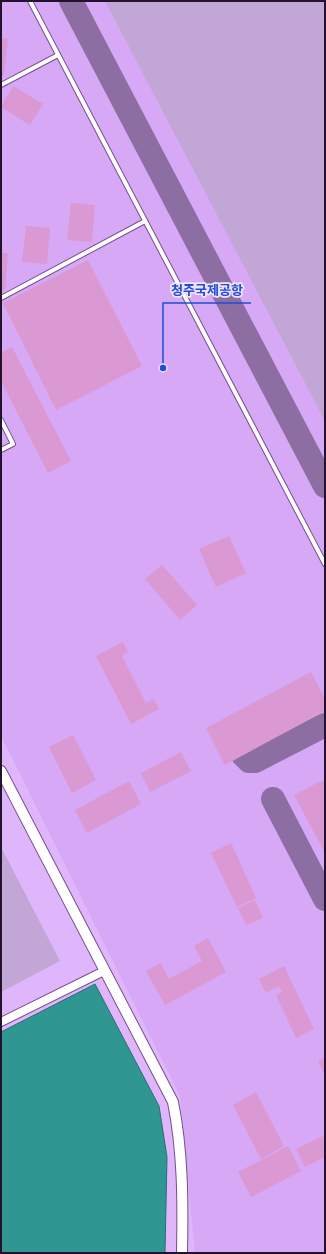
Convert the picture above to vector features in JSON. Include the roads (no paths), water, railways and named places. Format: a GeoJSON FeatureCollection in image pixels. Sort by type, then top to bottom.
{"type":"FeatureCollection","features":[{"type":"Feature","properties":{"kind":"street"},"geometry":{"type":"LineString","coordinates":[[1,772],[173,1102],[178,1124],[181,1166],[182,1253]]}},
{"type":"Feature","properties":{"kind":"street"},"geometry":{"type":"LineString","coordinates":[[1,1022],[104,971]]}},
{"type":"Feature","properties":{"kind":"lane"},"geometry":{"type":"LineString","coordinates":[[30,1],[325,564]]}},
{"type":"Feature","properties":{"kind":"lane"},"geometry":{"type":"LineString","coordinates":[[1,85],[58,55]]}},
{"type":"Feature","properties":{"kind":"lane"},"geometry":{"type":"LineString","coordinates":[[1,298],[145,221]]}},
{"type":"Feature","properties":{"kind":"lane"},"geometry":{"type":"LineString","coordinates":[[1,420],[13,444],[1,450]]}},
{"type":"Feature","properties":{"kind":"place","name":"청주국제공항"},"geometry":{"type":"Point","coordinates":[163,368]}}]}
